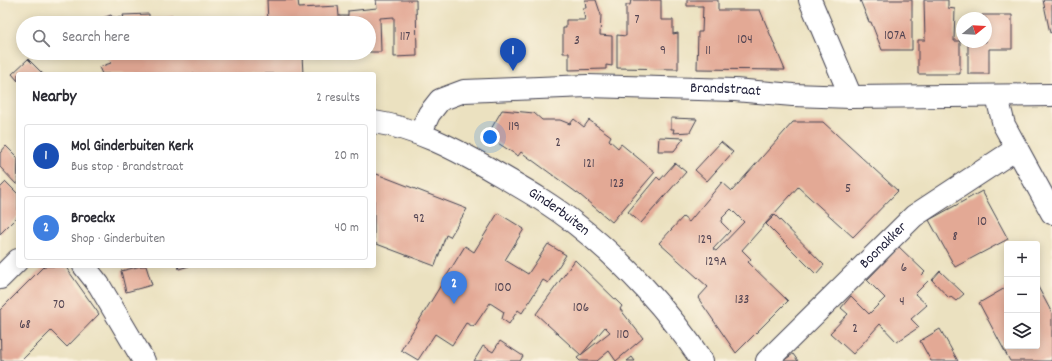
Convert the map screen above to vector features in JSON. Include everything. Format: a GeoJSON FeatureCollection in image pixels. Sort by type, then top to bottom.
{"type":"FeatureCollection","features":[{"type":"Feature","properties":{"kind":"street"},"geometry":{"type":"LineString","coordinates":[[810,0],[851,97]]}},
{"type":"Feature","properties":{"kind":"street","name":"Brandstraat"},"geometry":{"type":"LineString","coordinates":[[420,134],[429,114],[440,100],[464,92],[587,86],[735,90],[793,95],[851,97],[997,97],[1052,95]]}},
{"type":"Feature","properties":{"kind":"street"},"geometry":{"type":"LineString","coordinates":[[997,97],[1004,125],[1052,213]]}},
{"type":"Feature","properties":{"kind":"street","name":"Ginderbuiten"},"geometry":{"type":"LineString","coordinates":[[376,123],[420,134],[467,156],[534,195],[578,226],[651,296],[702,361]]}},
{"type":"Feature","properties":{"kind":"street","name":"Boonakker"},"geometry":{"type":"LineString","coordinates":[[767,361],[914,216],[1016,148]]}},
{"type":"Feature","properties":{"kind":"street"},"geometry":{"type":"LineString","coordinates":[[0,278],[16,262]]}},
{"type":"Feature","properties":{"kind":"street"},"geometry":{"type":"LineString","coordinates":[[86,268],[99,285],[144,361]]}},
{"type":"Feature","properties":{"kind":"building"},"geometry":{"type":"Polygon","coordinates":[[[267,0],[298,0],[299,8],[338,6],[339,16],[268,16],[267,0]]]}},
{"type":"Feature","properties":{"kind":"building"},"geometry":{"type":"Polygon","coordinates":[[[376,0],[416,0],[417,56],[394,57],[394,17],[380,18],[381,52],[376,52],[376,16],[348,16],[348,11],[377,8],[376,0]]]}},
{"type":"Feature","properties":{"kind":"building"},"geometry":{"type":"Polygon","coordinates":[[[585,0],[596,0],[601,15],[600,35],[612,36],[612,66],[606,65],[606,69],[569,70],[569,53],[563,53],[563,28],[566,28],[566,20],[585,20],[583,8],[586,8],[585,0]]]}},
{"type":"Feature","properties":{"kind":"building"},"geometry":{"type":"Polygon","coordinates":[[[631,0],[661,0],[661,20],[673,20],[673,34],[678,33],[678,69],[617,68],[617,35],[626,36],[626,5],[630,5],[631,0]]]}},
{"type":"Feature","properties":{"kind":"building"},"geometry":{"type":"Polygon","coordinates":[[[687,0],[718,0],[718,10],[760,10],[785,70],[697,69],[698,32],[702,32],[703,6],[687,6],[687,0]]]}},
{"type":"Feature","properties":{"kind":"building"},"geometry":{"type":"Polygon","coordinates":[[[860,0],[912,0],[912,50],[882,50],[871,22],[869,22],[860,0]]]}},
{"type":"Feature","properties":{"kind":"building"},"geometry":{"type":"Polygon","coordinates":[[[924,0],[948,0],[948,8],[955,9],[954,41],[956,41],[956,48],[960,48],[960,74],[918,74],[918,40],[925,40],[924,0]]]}},
{"type":"Feature","properties":{"kind":"building"},"geometry":{"type":"Polygon","coordinates":[[[1043,0],[1052,0],[1052,32],[1050,33],[1043,0]]]}},
{"type":"Feature","properties":{"kind":"building"},"geometry":{"type":"Polygon","coordinates":[[[149,14],[149,16],[123,16],[149,14]]]}},
{"type":"Feature","properties":{"kind":"building"},"geometry":{"type":"Polygon","coordinates":[[[992,15],[1012,15],[1012,49],[989,49],[989,74],[968,74],[968,48],[992,48],[992,15]]]}},
{"type":"Feature","properties":{"kind":"building"},"geometry":{"type":"Polygon","coordinates":[[[27,60],[29,60],[41,72],[16,72],[16,79],[12,74],[27,60]]]}},
{"type":"Feature","properties":{"kind":"building"},"geometry":{"type":"Polygon","coordinates":[[[110,60],[302,60],[303,72],[101,72],[99,67],[111,63],[110,60]]]}},
{"type":"Feature","properties":{"kind":"building"},"geometry":{"type":"Polygon","coordinates":[[[502,110],[534,113],[542,120],[560,120],[570,124],[574,119],[584,127],[589,120],[611,136],[609,140],[618,148],[621,144],[655,172],[612,222],[580,195],[521,152],[518,156],[487,136],[502,110]]]}},
{"type":"Feature","properties":{"kind":"building"},"geometry":{"type":"Polygon","coordinates":[[[671,118],[697,119],[690,132],[673,133],[674,129],[671,129],[671,118]]]}},
{"type":"Feature","properties":{"kind":"building"},"geometry":{"type":"Polygon","coordinates":[[[793,122],[823,122],[898,191],[853,237],[798,187],[742,250],[751,259],[748,262],[788,301],[736,353],[698,298],[708,287],[659,243],[683,217],[689,222],[722,182],[732,191],[793,122]],[[731,209],[722,218],[723,219],[721,222],[730,231],[713,249],[716,251],[744,222],[731,209]]]}},
{"type":"Feature","properties":{"kind":"building"},"geometry":{"type":"Polygon","coordinates":[[[659,137],[684,138],[674,151],[658,151],[659,137]]]}},
{"type":"Feature","properties":{"kind":"building"},"geometry":{"type":"Polygon","coordinates":[[[721,142],[733,152],[707,181],[695,170],[721,142]]]}},
{"type":"Feature","properties":{"kind":"building"},"geometry":{"type":"Polygon","coordinates":[[[6,146],[16,156],[16,184],[0,167],[0,153],[6,146]]]}},
{"type":"Feature","properties":{"kind":"building"},"geometry":{"type":"Polygon","coordinates":[[[675,163],[686,172],[641,223],[628,212],[657,177],[660,180],[675,163]]]}},
{"type":"Feature","properties":{"kind":"building"},"geometry":{"type":"Polygon","coordinates":[[[376,174],[467,209],[450,237],[446,235],[435,266],[376,244],[376,174]]]}},
{"type":"Feature","properties":{"kind":"building"},"geometry":{"type":"Polygon","coordinates":[[[6,182],[16,192],[16,218],[0,234],[0,188],[6,182]]]}},
{"type":"Feature","properties":{"kind":"building"},"geometry":{"type":"Polygon","coordinates":[[[982,191],[1008,239],[955,267],[929,220],[982,191]]]}},
{"type":"Feature","properties":{"kind":"building"},"geometry":{"type":"Polygon","coordinates":[[[498,213],[524,229],[505,260],[528,274],[548,244],[566,255],[548,283],[543,280],[522,313],[518,310],[509,324],[502,319],[504,312],[490,303],[475,325],[472,326],[466,323],[452,345],[435,334],[418,360],[401,350],[465,246],[474,252],[498,213]]]}},
{"type":"Feature","properties":{"kind":"building"},"geometry":{"type":"Polygon","coordinates":[[[775,215],[824,265],[816,274],[766,224],[775,215]]]}},
{"type":"Feature","properties":{"kind":"building"},"geometry":{"type":"Polygon","coordinates":[[[899,247],[925,272],[922,275],[928,281],[915,294],[927,305],[911,319],[919,327],[897,342],[880,324],[853,354],[830,333],[848,314],[841,308],[851,296],[869,314],[885,298],[867,280],[899,247]]]}},
{"type":"Feature","properties":{"kind":"building"},"geometry":{"type":"Polygon","coordinates":[[[575,260],[622,306],[620,309],[643,338],[616,361],[609,351],[597,361],[580,361],[577,358],[581,355],[536,314],[575,260]],[[605,327],[581,355],[610,332],[605,327]]]}},
{"type":"Feature","properties":{"kind":"building"},"geometry":{"type":"Polygon","coordinates":[[[42,268],[66,268],[99,314],[67,347],[51,331],[21,361],[1,361],[0,310],[42,268]]]}},
{"type":"Feature","properties":{"kind":"building"},"geometry":{"type":"Polygon","coordinates":[[[133,268],[147,268],[152,285],[126,292],[121,271],[133,268]]]}},
{"type":"Feature","properties":{"kind":"building"},"geometry":{"type":"Polygon","coordinates":[[[940,271],[964,294],[956,301],[951,297],[949,298],[932,280],[940,271]]]}},
{"type":"Feature","properties":{"kind":"building"},"geometry":{"type":"Polygon","coordinates":[[[1004,289],[1004,349],[1040,349],[1040,291],[1052,313],[1052,359],[1050,361],[1010,361],[979,303],[1004,289]]]}},
{"type":"Feature","properties":{"kind":"building"},"geometry":{"type":"Polygon","coordinates":[[[940,329],[958,361],[931,361],[920,341],[940,329]]]}},
{"type":"Feature","properties":{"kind":"building"},"geometry":{"type":"Polygon","coordinates":[[[500,341],[523,356],[520,361],[474,361],[483,346],[493,352],[500,341]]]}},
{"type":"Feature","properties":{"kind":"building"},"geometry":{"type":"Polygon","coordinates":[[[793,354],[798,361],[783,361],[793,354]]]}},
{"type":"Feature","properties":{"kind":"building"},"geometry":{"type":"Polygon","coordinates":[[[632,357],[635,361],[627,361],[632,357]]]}},
{"type":"Feature","properties":{"kind":"place","name":"Mol Ginderbuiten Kerk"},"geometry":{"type":"Point","coordinates":[513,71]}},
{"type":"Feature","properties":{"kind":"place","name":"Broeckx"},"geometry":{"type":"Point","coordinates":[454,304]}}]}
